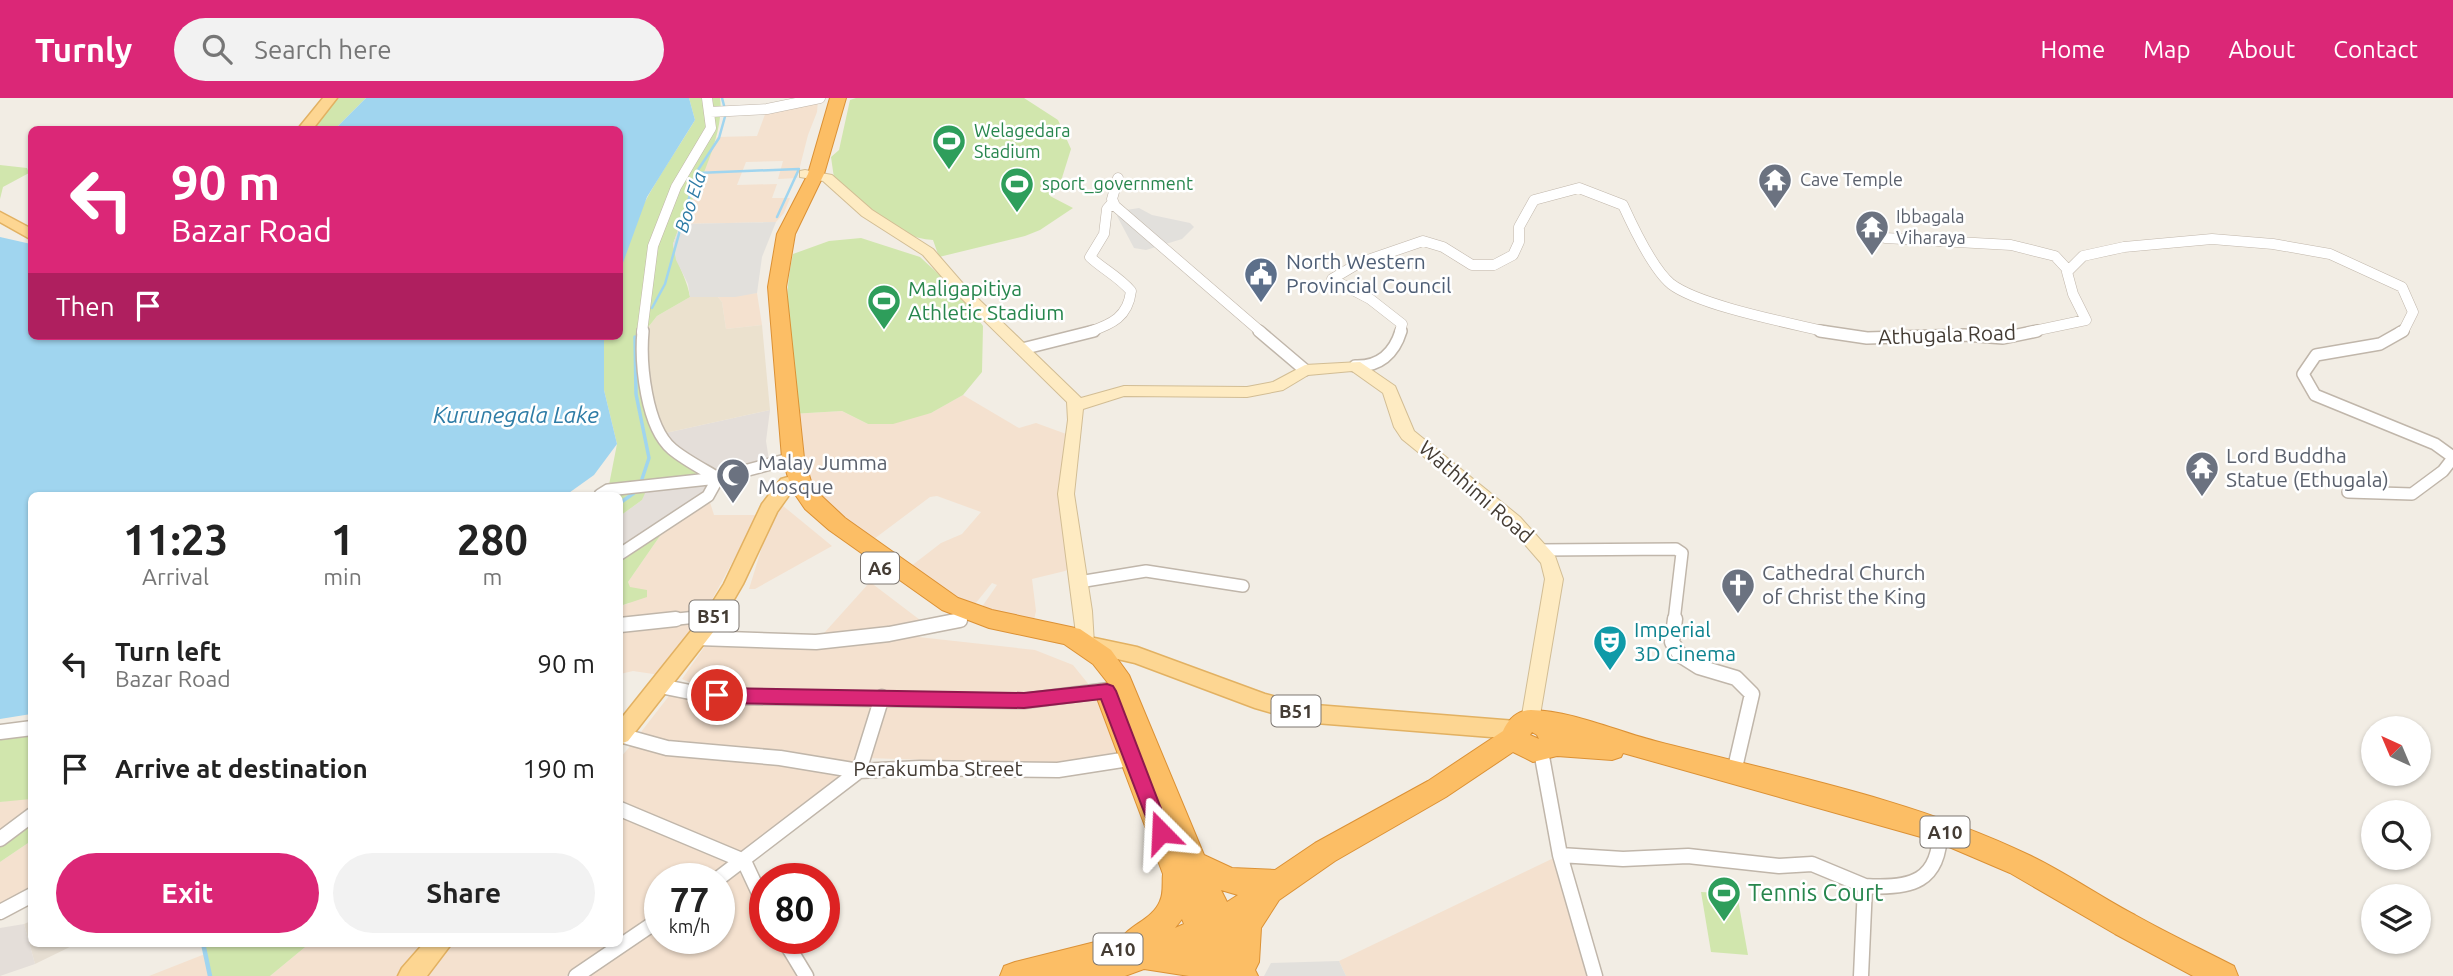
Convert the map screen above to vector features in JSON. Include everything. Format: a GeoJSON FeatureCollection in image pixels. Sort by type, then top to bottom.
{"type":"FeatureCollection","features":[{"type":"Feature","properties":{"kind":"highway","name":"A6"},"geometry":{"type":"LineString","coordinates":[[811,174],[827,98]]}},
{"type":"Feature","properties":{"kind":"highway","name":"A6"},"geometry":{"type":"LineString","coordinates":[[838,98],[811,174],[773,246],[765,277],[767,320],[788,468],[805,510],[932,607],[989,631],[1047,640],[1070,648],[1090,663],[1114,689]]}},
{"type":"Feature","properties":{"kind":"highway","name":"A6"},"geometry":{"type":"LineString","coordinates":[[788,468],[813,503],[857,539],[940,598],[978,615],[1063,633],[1085,644],[1109,664],[1114,689],[1184,866],[1209,919],[1244,976]]}},
{"type":"Feature","properties":{"kind":"highway","name":"A10"},"geometry":{"type":"LineString","coordinates":[[1084,976],[1209,919],[1279,883],[1325,852],[1533,737],[1643,749],[1940,830],[2020,864],[2125,925],[2223,976]]}},
{"type":"Feature","properties":{"kind":"highway"},"geometry":{"type":"LineString","coordinates":[[1214,976],[1191,960],[1136,950],[1173,910],[1184,866],[1241,885],[1279,883]]}},
{"type":"Feature","properties":{"kind":"highway"},"geometry":{"type":"LineString","coordinates":[[1244,976],[1244,932],[1257,908],[1279,883]]}},
{"type":"Feature","properties":{"kind":"highway","name":"A6"},"geometry":{"type":"LineString","coordinates":[[1209,919],[1222,976]]}},
{"type":"Feature","properties":{"kind":"highway","name":"A10"},"geometry":{"type":"LineString","coordinates":[[1015,976],[1136,950]]}},
{"type":"Feature","properties":{"kind":"main road"},"geometry":{"type":"LineString","coordinates":[[307,126],[330,98]]}},
{"type":"Feature","properties":{"kind":"main road"},"geometry":{"type":"LineString","coordinates":[[811,174],[832,181],[878,221],[928,252],[961,290],[1072,396],[1077,406],[1066,494],[1085,644]]}},
{"type":"Feature","properties":{"kind":"main road"},"geometry":{"type":"LineString","coordinates":[[0,216],[28,234]]}},
{"type":"Feature","properties":{"kind":"main road"},"geometry":{"type":"LineString","coordinates":[[1077,406],[1107,394],[1124,391],[1247,392],[1277,386],[1305,370],[1355,366]]}},
{"type":"Feature","properties":{"kind":"main road","name":"Wathhimi Road"},"geometry":{"type":"LineString","coordinates":[[1355,366],[1389,390],[1402,427],[1408,435],[1514,521],[1549,561],[1554,579],[1533,737]]}},
{"type":"Feature","properties":{"kind":"main road","name":"B51"},"geometry":{"type":"LineString","coordinates":[[623,731],[714,615],[740,572],[788,468]]}},
{"type":"Feature","properties":{"kind":"main road","name":"B51"},"geometry":{"type":"LineString","coordinates":[[1085,644],[1137,655],[1263,702],[1303,713],[1533,737]]}},
{"type":"Feature","properties":{"kind":"main road"},"geometry":{"type":"LineString","coordinates":[[411,976],[436,947]]}},
{"type":"Feature","properties":{"kind":"street"},"geometry":{"type":"LineString","coordinates":[[707,98],[721,111],[767,108],[820,98]]}},
{"type":"Feature","properties":{"kind":"street"},"geometry":{"type":"LineString","coordinates":[[718,478],[670,447],[655,423],[646,395],[642,335],[653,246],[676,187],[721,111]]}},
{"type":"Feature","properties":{"kind":"street"},"geometry":{"type":"LineString","coordinates":[[1021,349],[1094,330],[1123,316],[1130,303],[1131,290],[1116,274],[1103,269],[1090,257],[1104,234],[1107,209],[1113,202],[1118,178]]}},
{"type":"Feature","properties":{"kind":"street","name":"Athugala Road"},"geometry":{"type":"LineString","coordinates":[[1355,366],[1375,365],[1383,358],[1402,334],[1402,324],[1380,306],[1332,279],[1359,263],[1423,241],[1443,247],[1472,265],[1494,265],[1513,255],[1519,242],[1519,228],[1534,200],[1579,188],[1623,205],[1638,238],[1670,283],[1707,300],[1834,334],[1867,338],[1964,335],[2003,338],[2086,320],[2073,294],[2068,270]]}},
{"type":"Feature","properties":{"kind":"street"},"geometry":{"type":"LineString","coordinates":[[1113,202],[1305,370]]}},
{"type":"Feature","properties":{"kind":"street"},"geometry":{"type":"LineString","coordinates":[[1885,238],[2011,245],[2055,256],[2068,270],[2083,256],[2124,247],[2212,239],[2273,244],[2330,254],[2402,286],[2413,312],[2404,330],[2380,344],[2316,355],[2303,374],[2315,395],[2435,444],[2453,457],[2443,471],[2412,494],[2348,492]]}},
{"type":"Feature","properties":{"kind":"street"},"geometry":{"type":"LineString","coordinates":[[612,492],[788,468]]}},
{"type":"Feature","properties":{"kind":"street"},"geometry":{"type":"LineString","coordinates":[[623,552],[708,496],[718,478]]}},
{"type":"Feature","properties":{"kind":"street"},"geometry":{"type":"LineString","coordinates":[[1541,550],[1676,549],[1682,553],[1671,642],[1681,657],[1699,666],[1734,674],[1745,682],[1752,694],[1734,772]]}},
{"type":"Feature","properties":{"kind":"street"},"geometry":{"type":"LineString","coordinates":[[1079,582],[1146,571],[1243,586]]}},
{"type":"Feature","properties":{"kind":"street"},"geometry":{"type":"LineString","coordinates":[[623,625],[714,615]]}},
{"type":"Feature","properties":{"kind":"street"},"geometry":{"type":"LineString","coordinates":[[698,638],[816,642],[889,634],[960,620]]}},
{"type":"Feature","properties":{"kind":"street"},"geometry":{"type":"LineString","coordinates":[[660,686],[700,694],[735,696],[1024,701],[1114,689]]}},
{"type":"Feature","properties":{"kind":"street"},"geometry":{"type":"LineString","coordinates":[[735,867],[859,771],[881,697]]}},
{"type":"Feature","properties":{"kind":"street"},"geometry":{"type":"LineString","coordinates":[[0,732],[28,728]]}},
{"type":"Feature","properties":{"kind":"street","name":"Perakumba Street"},"geometry":{"type":"LineString","coordinates":[[623,736],[667,748],[780,758],[859,771],[920,768],[1058,770],[1141,756]]}},
{"type":"Feature","properties":{"kind":"street"},"geometry":{"type":"LineString","coordinates":[[1533,737],[1560,855],[1595,976]]}},
{"type":"Feature","properties":{"kind":"street"},"geometry":{"type":"LineString","coordinates":[[623,810],[744,861],[749,872]]}},
{"type":"Feature","properties":{"kind":"street"},"geometry":{"type":"LineString","coordinates":[[0,839],[28,818]]}},
{"type":"Feature","properties":{"kind":"street"},"geometry":{"type":"LineString","coordinates":[[1560,855],[1623,859],[1688,856],[1779,866],[1812,864],[1865,886],[1898,887],[1927,873],[1937,862],[1940,830]]}},
{"type":"Feature","properties":{"kind":"street"},"geometry":{"type":"LineString","coordinates":[[1861,976],[1865,886]]}},
{"type":"Feature","properties":{"kind":"street"},"geometry":{"type":"LineString","coordinates":[[0,912],[28,897]]}},
{"type":"Feature","properties":{"kind":"street"},"geometry":{"type":"LineString","coordinates":[[623,944],[644,930]]}},
{"type":"Feature","properties":{"kind":"street"},"geometry":{"type":"LineString","coordinates":[[576,976],[619,947]]}},
{"type":"Feature","properties":{"kind":"street"},"geometry":{"type":"LineString","coordinates":[[793,954],[806,976]]}},
{"type":"Feature","properties":{"kind":"shaded area"},"geometry":{"type":"Polygon","coordinates":[[[818,100],[817,112],[797,178],[778,179],[783,161],[746,162],[737,185],[777,184],[772,198],[790,198],[784,213],[776,222],[680,224],[717,137],[757,136],[767,109],[818,100]]]}},
{"type":"Feature","properties":{"kind":"shaded area"},"geometry":{"type":"Polygon","coordinates":[[[1139,208],[1152,215],[1190,223],[1194,227],[1182,239],[1146,250],[1134,248],[1117,216],[1126,210],[1139,208]]]}},
{"type":"Feature","properties":{"kind":"shaded area"},"geometry":{"type":"Polygon","coordinates":[[[776,222],[762,257],[757,293],[735,297],[690,297],[673,244],[680,224],[776,222]]]}},
{"type":"Feature","properties":{"kind":"shaded area"},"geometry":{"type":"Polygon","coordinates":[[[757,293],[762,325],[726,329],[722,302],[718,297],[757,293]]]}},
{"type":"Feature","properties":{"kind":"shaded area"},"geometry":{"type":"Polygon","coordinates":[[[690,297],[718,297],[722,302],[726,329],[762,325],[770,410],[661,434],[655,423],[642,335],[657,316],[690,297]]]}},
{"type":"Feature","properties":{"kind":"shaded area"},"geometry":{"type":"Polygon","coordinates":[[[963,395],[1019,428],[1036,423],[1069,435],[1072,566],[1065,571],[1032,579],[1036,611],[1034,620],[979,611],[997,585],[992,583],[971,609],[906,570],[941,543],[962,534],[981,512],[937,496],[930,497],[870,542],[815,498],[791,414],[842,411],[868,424],[931,413],[963,395]]]}},
{"type":"Feature","properties":{"kind":"shaded area"},"geometry":{"type":"Polygon","coordinates":[[[770,410],[766,441],[769,460],[718,478],[708,496],[631,543],[623,544],[623,514],[642,500],[661,434],[770,410]]]}},
{"type":"Feature","properties":{"kind":"shaded area"},"geometry":{"type":"Polygon","coordinates":[[[708,496],[714,515],[758,515],[702,618],[660,675],[633,671],[623,673],[623,605],[630,603],[628,582],[662,533],[708,496]]]}},
{"type":"Feature","properties":{"kind":"shaded area"},"geometry":{"type":"Polygon","coordinates":[[[782,505],[832,546],[755,589],[749,589],[766,534],[782,505]]]}},
{"type":"Feature","properties":{"kind":"shaded area"},"geometry":{"type":"Polygon","coordinates":[[[870,582],[924,623],[891,634],[1035,650],[1073,665],[1094,691],[1113,736],[1116,754],[1064,765],[868,758],[859,771],[742,858],[623,806],[623,755],[633,743],[665,746],[641,732],[672,692],[699,694],[691,683],[682,679],[705,646],[816,642],[870,582]]]}},
{"type":"Feature","properties":{"kind":"shaded area"},"geometry":{"type":"Polygon","coordinates":[[[28,798],[28,817],[0,839],[0,802],[28,798]]]}},
{"type":"Feature","properties":{"kind":"shaded area"},"geometry":{"type":"Polygon","coordinates":[[[623,816],[727,863],[644,863],[644,923],[623,937],[623,816]]]}},
{"type":"Feature","properties":{"kind":"shaded area"},"geometry":{"type":"Polygon","coordinates":[[[28,843],[28,897],[0,912],[0,862],[28,843]]]}},
{"type":"Feature","properties":{"kind":"shaded area"},"geometry":{"type":"Polygon","coordinates":[[[1560,855],[1595,976],[1346,976],[1339,961],[1560,855]]]}},
{"type":"Feature","properties":{"kind":"shaded area"},"geometry":{"type":"Polygon","coordinates":[[[738,871],[749,885],[749,954],[791,954],[801,976],[589,976],[644,937],[644,954],[735,954],[735,873],[738,871]]]}},
{"type":"Feature","properties":{"kind":"shaded area"},"geometry":{"type":"Polygon","coordinates":[[[28,922],[28,939],[24,924],[28,922]]]}},
{"type":"Feature","properties":{"kind":"shaded area"},"geometry":{"type":"Polygon","coordinates":[[[24,924],[28,947],[30,947],[35,964],[0,976],[0,928],[24,924]]]}},
{"type":"Feature","properties":{"kind":"shaded area"},"geometry":{"type":"Polygon","coordinates":[[[30,947],[70,947],[35,964],[30,947]]]}},
{"type":"Feature","properties":{"kind":"shaded area"},"geometry":{"type":"Polygon","coordinates":[[[305,947],[424,947],[399,976],[270,976],[305,947]]]}},
{"type":"Feature","properties":{"kind":"shaded area"},"geometry":{"type":"Polygon","coordinates":[[[449,947],[608,947],[566,976],[424,976],[449,947]]]}},
{"type":"Feature","properties":{"kind":"shaded area"},"geometry":{"type":"Polygon","coordinates":[[[205,954],[210,976],[149,976],[205,954]]]}},
{"type":"Feature","properties":{"kind":"shaded area"},"geometry":{"type":"Polygon","coordinates":[[[1339,961],[1346,976],[1264,976],[1271,963],[1339,961]]]}},
{"type":"Feature","properties":{"kind":"green space"},"geometry":{"type":"Polygon","coordinates":[[[330,98],[366,98],[338,126],[307,126],[330,98]]]}},
{"type":"Feature","properties":{"kind":"green space"},"geometry":{"type":"Polygon","coordinates":[[[689,98],[720,98],[720,114],[712,152],[673,244],[690,297],[657,316],[642,335],[646,395],[661,434],[718,478],[649,484],[642,500],[623,514],[623,492],[605,492],[608,490],[617,444],[604,390],[604,340],[623,340],[625,250],[650,192],[695,120],[689,98]]]}},
{"type":"Feature","properties":{"kind":"green space","name":"Welagedara Stadium"},"geometry":{"type":"Polygon","coordinates":[[[1024,98],[1058,120],[1071,149],[1061,181],[1050,196],[1073,208],[1040,230],[1025,236],[939,257],[933,240],[905,233],[879,218],[834,178],[831,157],[839,150],[850,100],[1024,98]]]}},
{"type":"Feature","properties":{"kind":"green space"},"geometry":{"type":"Polygon","coordinates":[[[0,165],[27,168],[28,174],[3,187],[0,199],[0,165]]]}},
{"type":"Feature","properties":{"kind":"green space","name":"Maligapitiya Athletic Stadium"},"geometry":{"type":"Polygon","coordinates":[[[861,238],[920,257],[957,291],[983,326],[982,372],[963,395],[931,413],[893,424],[868,424],[842,411],[791,414],[787,294],[793,254],[829,241],[861,238]]]}},
{"type":"Feature","properties":{"kind":"green space"},"geometry":{"type":"Polygon","coordinates":[[[662,533],[628,582],[630,587],[647,590],[647,597],[623,605],[623,544],[662,533]]]}},
{"type":"Feature","properties":{"kind":"green space"},"geometry":{"type":"Polygon","coordinates":[[[28,728],[28,799],[0,802],[0,732],[28,728]]]}},
{"type":"Feature","properties":{"kind":"green space"},"geometry":{"type":"Polygon","coordinates":[[[28,817],[28,843],[0,862],[0,839],[28,817]]]}},
{"type":"Feature","properties":{"kind":"green space","name":"Tennis Court"},"geometry":{"type":"Polygon","coordinates":[[[1701,892],[1737,894],[1748,955],[1711,952],[1701,892]]]}},
{"type":"Feature","properties":{"kind":"green space"},"geometry":{"type":"Polygon","coordinates":[[[204,947],[305,947],[270,976],[210,976],[204,947]]]}},
{"type":"Feature","properties":{"kind":"water"},"geometry":{"type":"Polygon","coordinates":[[[366,98],[689,98],[695,120],[647,197],[623,263],[623,126],[338,126],[366,98]]]}},
{"type":"Feature","properties":{"kind":"water","name":"Kurunegala Lake"},"geometry":{"type":"Polygon","coordinates":[[[0,237],[28,243],[28,340],[604,340],[604,390],[617,444],[594,475],[570,492],[28,492],[28,714],[0,719],[0,237]]]}},
{"type":"Feature","properties":{"kind":"waterway","name":"Boo Ela"},"geometry":{"type":"LineString","coordinates":[[652,308],[665,284],[696,173],[719,138],[726,113],[722,98]]}},
{"type":"Feature","properties":{"kind":"waterway"},"geometry":{"type":"LineString","coordinates":[[697,173],[799,169],[777,217]]}},
{"type":"Feature","properties":{"kind":"waterway","name":"Boo Ela"},"geometry":{"type":"LineString","coordinates":[[635,337],[636,394],[649,458],[642,479]]}},
{"type":"Feature","properties":{"kind":"waterway","name":"Boo Ela"},"geometry":{"type":"LineString","coordinates":[[623,501],[634,493]]}},
{"type":"Feature","properties":{"kind":"waterway","name":"Boo Ela"},"geometry":{"type":"LineString","coordinates":[[204,947],[210,976]]}},
{"type":"Feature","properties":{"kind":"place","name":"Welagedara Stadium"},"geometry":{"type":"Point","coordinates":[949,171]}},
{"type":"Feature","properties":{"kind":"place","name":"Cave Temple"},"geometry":{"type":"Point","coordinates":[1775,210]}},
{"type":"Feature","properties":{"kind":"place","name":"sport_government"},"geometry":{"type":"Point","coordinates":[1017,214]}},
{"type":"Feature","properties":{"kind":"place","name":"Ibbagala Viharaya"},"geometry":{"type":"Point","coordinates":[1872,257]}},
{"type":"Feature","properties":{"kind":"place","name":"North Western Provincial Council"},"geometry":{"type":"Point","coordinates":[1261,304]}},
{"type":"Feature","properties":{"kind":"place","name":"Maligapitiya Athletic Stadium"},"geometry":{"type":"Point","coordinates":[884,331]}},
{"type":"Feature","properties":{"kind":"place","name":"Lord Buddha Statue (Ethugala)"},"geometry":{"type":"Point","coordinates":[2202,498]}},
{"type":"Feature","properties":{"kind":"place","name":"Malay Jumma Mosque"},"geometry":{"type":"Point","coordinates":[733,505]}},
{"type":"Feature","properties":{"kind":"place","name":"Cathedral Church of Christ the King"},"geometry":{"type":"Point","coordinates":[1738,615]}},
{"type":"Feature","properties":{"kind":"place","name":"Imperial 3D Cinema"},"geometry":{"type":"Point","coordinates":[1610,672]}},
{"type":"Feature","properties":{"kind":"place","name":"Tennis Court"},"geometry":{"type":"Point","coordinates":[1724,923]}},
{"type":"Feature","properties":{"kind":"route"},"geometry":{"type":"LineString","coordinates":[[717,695],[1024,701],[1107,691],[1161,832]]}}]}
